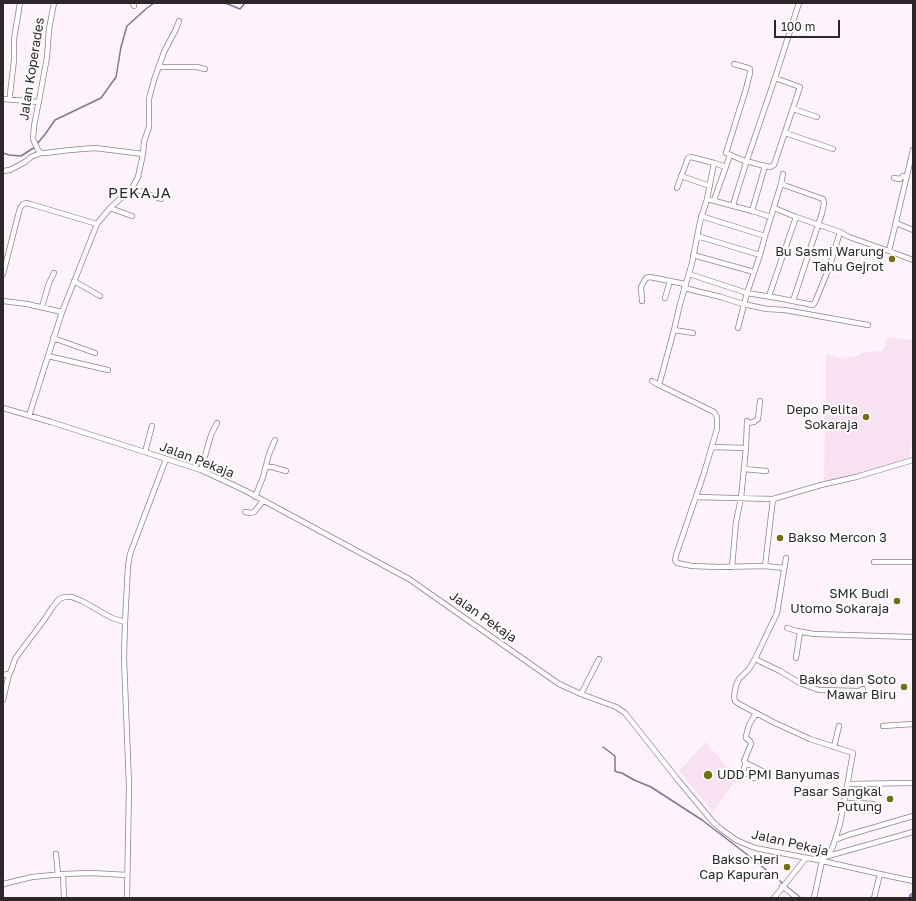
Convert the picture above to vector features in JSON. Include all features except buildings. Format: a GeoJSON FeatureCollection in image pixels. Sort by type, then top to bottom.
{"type":"FeatureCollection","features":[{"type":"Feature","properties":{"kind":"street"},"geometry":{"type":"LineString","coordinates":[[10,99],[14,60],[14,39],[20,3]]}},
{"type":"Feature","properties":{"kind":"street","name":"Jalan Koperades"},"geometry":{"type":"LineString","coordinates":[[40,152],[33,139],[54,3]]}},
{"type":"Feature","properties":{"kind":"street"},"geometry":{"type":"LineString","coordinates":[[733,206],[799,3]]}},
{"type":"Feature","properties":{"kind":"street"},"geometry":{"type":"LineString","coordinates":[[29,416],[62,312],[97,224],[110,208],[132,188],[138,177],[144,142],[149,127],[149,99],[155,76],[179,21]]}},
{"type":"Feature","properties":{"kind":"street"},"geometry":{"type":"LineString","coordinates":[[734,64],[750,69],[750,73],[726,152],[747,161],[770,167],[774,165],[800,87],[775,78]]}},
{"type":"Feature","properties":{"kind":"street"},"geometry":{"type":"LineString","coordinates":[[159,67],[197,67],[205,69]]}},
{"type":"Feature","properties":{"kind":"street"},"geometry":{"type":"LineString","coordinates":[[3,99],[39,102]]}},
{"type":"Feature","properties":{"kind":"street"},"geometry":{"type":"LineString","coordinates":[[793,109],[817,117]]}},
{"type":"Feature","properties":{"kind":"street"},"geometry":{"type":"LineString","coordinates":[[785,133],[833,149]]}},
{"type":"Feature","properties":{"kind":"street"},"geometry":{"type":"LineString","coordinates":[[3,171],[10,170],[40,152],[95,148],[143,154]]}},
{"type":"Feature","properties":{"kind":"street"},"geometry":{"type":"LineString","coordinates":[[889,251],[913,150]]}},
{"type":"Feature","properties":{"kind":"street"},"geometry":{"type":"LineString","coordinates":[[714,200],[730,155]]}},
{"type":"Feature","properties":{"kind":"street"},"geometry":{"type":"LineString","coordinates":[[677,188],[688,158],[726,167]]}},
{"type":"Feature","properties":{"kind":"street"},"geometry":{"type":"LineString","coordinates":[[659,385],[689,274],[714,163]]}},
{"type":"Feature","properties":{"kind":"street"},"geometry":{"type":"LineString","coordinates":[[752,211],[765,166]]}},
{"type":"Feature","properties":{"kind":"street"},"geometry":{"type":"LineString","coordinates":[[738,328],[743,304],[760,255],[783,174]]}},
{"type":"Feature","properties":{"kind":"street"},"geometry":{"type":"LineString","coordinates":[[681,176],[710,186]]}},
{"type":"Feature","properties":{"kind":"street"},"geometry":{"type":"LineString","coordinates":[[894,178],[900,178],[903,176],[906,177]]}},
{"type":"Feature","properties":{"kind":"street"},"geometry":{"type":"LineString","coordinates":[[781,184],[824,200],[824,207],[793,301]]}},
{"type":"Feature","properties":{"kind":"street"},"geometry":{"type":"LineString","coordinates":[[132,188],[161,199]]}},
{"type":"Feature","properties":{"kind":"street"},"geometry":{"type":"LineString","coordinates":[[707,199],[771,217]]}},
{"type":"Feature","properties":{"kind":"street"},"geometry":{"type":"LineString","coordinates":[[3,274],[20,208],[23,204],[30,204],[97,224]]}},
{"type":"Feature","properties":{"kind":"street"},"geometry":{"type":"LineString","coordinates":[[110,208],[132,216]]}},
{"type":"Feature","properties":{"kind":"street"},"geometry":{"type":"LineString","coordinates":[[774,208],[913,260]]}},
{"type":"Feature","properties":{"kind":"street"},"geometry":{"type":"LineString","coordinates":[[701,216],[765,236]]}},
{"type":"Feature","properties":{"kind":"street"},"geometry":{"type":"LineString","coordinates":[[769,296],[796,217]]}},
{"type":"Feature","properties":{"kind":"street"},"geometry":{"type":"LineString","coordinates":[[896,223],[913,230]]}},
{"type":"Feature","properties":{"kind":"street"},"geometry":{"type":"LineString","coordinates":[[689,274],[747,293],[813,305],[816,302],[840,232]]}},
{"type":"Feature","properties":{"kind":"street"},"geometry":{"type":"LineString","coordinates":[[697,236],[760,255]]}},
{"type":"Feature","properties":{"kind":"street"},"geometry":{"type":"LineString","coordinates":[[836,242],[849,237]]}},
{"type":"Feature","properties":{"kind":"street"},"geometry":{"type":"LineString","coordinates":[[693,255],[754,272]]}},
{"type":"Feature","properties":{"kind":"street"},"geometry":{"type":"LineString","coordinates":[[42,305],[49,282],[54,273]]}},
{"type":"Feature","properties":{"kind":"street"},"geometry":{"type":"LineString","coordinates":[[642,301],[641,287],[646,278],[650,277],[670,281],[743,304],[868,325]]}},
{"type":"Feature","properties":{"kind":"street"},"geometry":{"type":"LineString","coordinates":[[665,298],[670,281]]}},
{"type":"Feature","properties":{"kind":"street"},"geometry":{"type":"LineString","coordinates":[[74,282],[100,296]]}},
{"type":"Feature","properties":{"kind":"street"},"geometry":{"type":"LineString","coordinates":[[3,301],[42,305],[62,312]]}},
{"type":"Feature","properties":{"kind":"street"},"geometry":{"type":"LineString","coordinates":[[674,330],[693,333]]}},
{"type":"Feature","properties":{"kind":"street"},"geometry":{"type":"LineString","coordinates":[[53,338],[95,352]]}},
{"type":"Feature","properties":{"kind":"street"},"geometry":{"type":"LineString","coordinates":[[48,356],[108,370]]}},
{"type":"Feature","properties":{"kind":"street"},"geometry":{"type":"LineString","coordinates":[[652,381],[714,412],[717,422],[717,429],[704,474],[676,555],[675,560],[677,563],[692,566],[719,568],[765,566],[784,568]]}},
{"type":"Feature","properties":{"kind":"street"},"geometry":{"type":"LineString","coordinates":[[732,567],[736,522],[741,498],[744,469],[747,422],[754,422],[758,419],[760,402]]}},
{"type":"Feature","properties":{"kind":"street","name":"Jalan Pekaja"},"geometry":{"type":"LineString","coordinates":[[3,408],[201,470],[233,485],[409,579],[559,684],[616,707],[625,713],[713,822],[736,840],[754,848],[820,860],[913,881]]}},
{"type":"Feature","properties":{"kind":"street"},"geometry":{"type":"LineString","coordinates":[[201,470],[211,435],[217,424]]}},
{"type":"Feature","properties":{"kind":"street"},"geometry":{"type":"LineString","coordinates":[[145,452],[152,426]]}},
{"type":"Feature","properties":{"kind":"street"},"geometry":{"type":"LineString","coordinates":[[255,497],[275,440]]}},
{"type":"Feature","properties":{"kind":"street"},"geometry":{"type":"LineString","coordinates":[[712,446],[746,448]]}},
{"type":"Feature","properties":{"kind":"street"},"geometry":{"type":"LineString","coordinates":[[127,898],[129,786],[124,658],[128,560],[166,459]]}},
{"type":"Feature","properties":{"kind":"street"},"geometry":{"type":"LineString","coordinates":[[696,497],[773,499],[913,460]]}},
{"type":"Feature","properties":{"kind":"street"},"geometry":{"type":"LineString","coordinates":[[266,467],[286,471]]}},
{"type":"Feature","properties":{"kind":"street"},"geometry":{"type":"LineString","coordinates":[[744,469],[766,471]]}},
{"type":"Feature","properties":{"kind":"street"},"geometry":{"type":"LineString","coordinates":[[765,566],[773,499]]}},
{"type":"Feature","properties":{"kind":"street"},"geometry":{"type":"LineString","coordinates":[[245,512],[254,512],[263,501]]}},
{"type":"Feature","properties":{"kind":"street"},"geometry":{"type":"LineString","coordinates":[[786,558],[777,613],[755,659],[749,669],[739,679],[736,685],[734,697],[738,704],[773,722],[799,734],[853,753],[844,803],[835,840],[828,856]]}},
{"type":"Feature","properties":{"kind":"street"},"geometry":{"type":"LineString","coordinates":[[874,562],[913,562]]}},
{"type":"Feature","properties":{"kind":"street"},"geometry":{"type":"LineString","coordinates":[[3,700],[9,674],[15,659],[59,599],[64,597],[72,597],[112,618],[125,622]]}},
{"type":"Feature","properties":{"kind":"street"},"geometry":{"type":"LineString","coordinates":[[787,628],[814,634],[913,637]]}},
{"type":"Feature","properties":{"kind":"street"},"geometry":{"type":"LineString","coordinates":[[796,658],[800,632]]}},
{"type":"Feature","properties":{"kind":"street"},"geometry":{"type":"LineString","coordinates":[[581,694],[599,658]]}},
{"type":"Feature","properties":{"kind":"street"},"geometry":{"type":"LineString","coordinates":[[755,659],[800,683],[819,690],[859,691],[863,689]]}},
{"type":"Feature","properties":{"kind":"street"},"geometry":{"type":"LineString","coordinates":[[3,675],[9,674]]}},
{"type":"Feature","properties":{"kind":"street"},"geometry":{"type":"LineString","coordinates":[[754,778],[744,772],[744,768],[746,763],[745,759],[751,742],[746,738],[746,736],[749,725],[756,713]]}},
{"type":"Feature","properties":{"kind":"street"},"geometry":{"type":"LineString","coordinates":[[883,726],[913,724]]}},
{"type":"Feature","properties":{"kind":"street"},"geometry":{"type":"LineString","coordinates":[[834,747],[839,726]]}},
{"type":"Feature","properties":{"kind":"street"},"geometry":{"type":"LineString","coordinates":[[746,763],[768,774]]}},
{"type":"Feature","properties":{"kind":"street"},"geometry":{"type":"LineString","coordinates":[[848,784],[913,784]]}},
{"type":"Feature","properties":{"kind":"street"},"geometry":{"type":"LineString","coordinates":[[844,803],[873,804]]}},
{"type":"Feature","properties":{"kind":"street"},"geometry":{"type":"LineString","coordinates":[[835,840],[873,827],[913,816]]}},
{"type":"Feature","properties":{"kind":"street"},"geometry":{"type":"LineString","coordinates":[[814,898],[820,860],[828,856],[913,832]]}},
{"type":"Feature","properties":{"kind":"street"},"geometry":{"type":"LineString","coordinates":[[56,854],[64,898]]}},
{"type":"Feature","properties":{"kind":"street"},"geometry":{"type":"LineString","coordinates":[[774,898],[806,858]]}},
{"type":"Feature","properties":{"kind":"street"},"geometry":{"type":"LineString","coordinates":[[3,884],[32,877],[91,873],[127,875]]}},
{"type":"Feature","properties":{"kind":"street"},"geometry":{"type":"LineString","coordinates":[[874,898],[880,874]]}},
{"type":"Feature","properties":{"kind":"street"},"geometry":{"type":"LineString","coordinates":[[784,885],[797,898]]}},
{"type":"Feature","properties":{"kind":"shaded area","name":"Depo Pelita Sokaraja"},"geometry":{"type":"Polygon","coordinates":[[[888,337],[913,340],[913,436],[909,458],[824,484],[826,354],[841,358],[858,356],[864,352],[883,351],[888,337]]]}},
{"type":"Feature","properties":{"kind":"shaded area","name":"UDD PMI Banyumas"},"geometry":{"type":"Polygon","coordinates":[[[706,742],[737,779],[713,812],[679,771],[706,742]]]}},
{"type":"Feature","properties":{"kind":"waterway"},"geometry":{"type":"LineString","coordinates":[[37,144],[55,120],[101,98],[116,77],[121,47],[127,26],[154,3]]}},
{"type":"Feature","properties":{"kind":"waterway"},"geometry":{"type":"LineString","coordinates":[[225,3],[240,9],[245,3]]}},
{"type":"Feature","properties":{"kind":"waterway"},"geometry":{"type":"LineString","coordinates":[[3,153],[21,156],[35,147]]}},
{"type":"Feature","properties":{"kind":"waterway"},"geometry":{"type":"LineString","coordinates":[[603,747],[615,756],[615,771],[651,787],[702,820],[801,898]]}},
{"type":"Feature","properties":{"kind":"place","name":"Bu Sasmi Warung Tahu Gejrot"},"geometry":{"type":"Point","coordinates":[892,259]}},
{"type":"Feature","properties":{"kind":"place","name":"Depo Pelita Sokaraja"},"geometry":{"type":"Point","coordinates":[866,417]}},
{"type":"Feature","properties":{"kind":"place","name":"Bakso Mercon 3"},"geometry":{"type":"Point","coordinates":[780,538]}},
{"type":"Feature","properties":{"kind":"place","name":"SMK Budi Utomo Sokaraja"},"geometry":{"type":"Point","coordinates":[897,601]}},
{"type":"Feature","properties":{"kind":"place","name":"Bakso dan Soto Mawar Biru"},"geometry":{"type":"Point","coordinates":[904,687]}},
{"type":"Feature","properties":{"kind":"place","name":"UDD PMI Banyumas"},"geometry":{"type":"Point","coordinates":[708,775]}},
{"type":"Feature","properties":{"kind":"place","name":"Pasar Sangkal Putung"},"geometry":{"type":"Point","coordinates":[890,799]}},
{"type":"Feature","properties":{"kind":"place","name":"Bakso Heri Cap Kapuran"},"geometry":{"type":"Point","coordinates":[787,867]}},
{"type":"Feature","properties":{"kind":"district","name":"PEKAJA"},"geometry":{"type":"Point","coordinates":[140,193]}}]}
